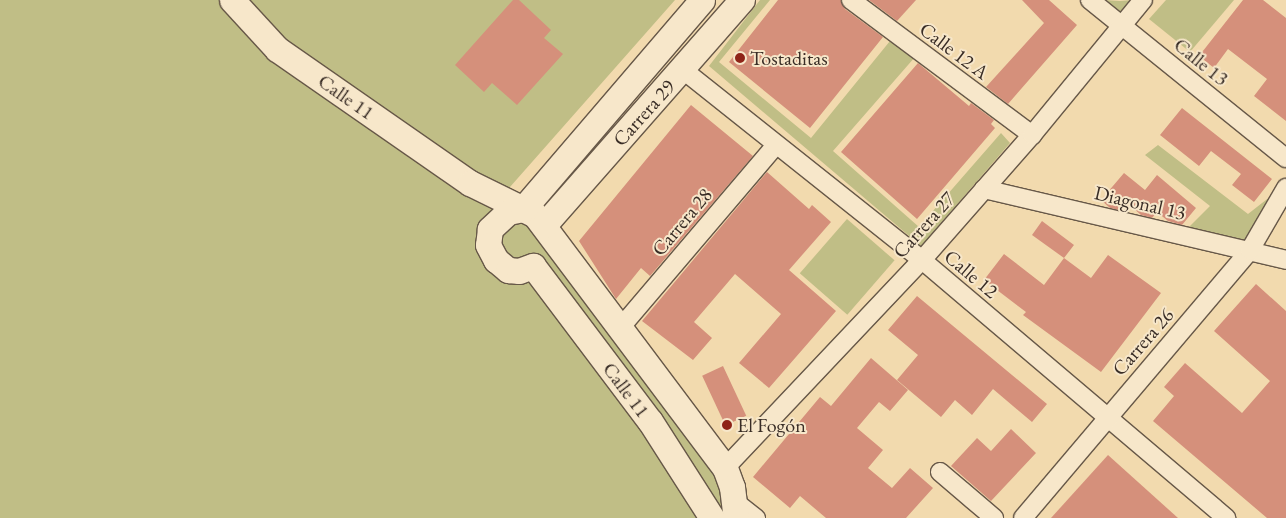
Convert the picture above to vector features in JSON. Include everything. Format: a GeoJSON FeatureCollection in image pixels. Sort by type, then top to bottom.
{"type":"FeatureCollection","features":[{"type":"Feature","properties":{"kind":"main road","name":"Calle 11"},"geometry":{"type":"LineString","coordinates":[[232,0],[278,49],[470,183],[523,209],[544,225],[724,468],[735,510]]}},
{"type":"Feature","properties":{"kind":"main road","name":"Carrera 29"},"geometry":{"type":"LineString","coordinates":[[523,209],[702,0]]}},
{"type":"Feature","properties":{"kind":"main road","name":"Carrera 29"},"geometry":{"type":"LineString","coordinates":[[544,225],[742,0]]}},
{"type":"Feature","properties":{"kind":"main road"},"geometry":{"type":"LineString","coordinates":[[470,183],[490,230],[488,245],[496,260],[508,270],[519,271],[534,266],[543,257],[547,242],[544,225]]}},
{"type":"Feature","properties":{"kind":"main road"},"geometry":{"type":"LineString","coordinates":[[490,230],[508,212],[523,209]]}},
{"type":"Feature","properties":{"kind":"main road","name":"Calle 11"},"geometry":{"type":"LineString","coordinates":[[534,266],[650,421],[712,518]]}},
{"type":"Feature","properties":{"kind":"street","name":"Calle 12 A"},"geometry":{"type":"LineString","coordinates":[[851,0],[1032,135]]}},
{"type":"Feature","properties":{"kind":"street","name":"Calle 13"},"geometry":{"type":"LineString","coordinates":[[1090,0],[1286,158]]}},
{"type":"Feature","properties":{"kind":"street","name":"Carrera 27"},"geometry":{"type":"LineString","coordinates":[[724,468],[922,260],[1032,135],[1120,25],[1143,0]]}},
{"type":"Feature","properties":{"kind":"street","name":"Calle 12"},"geometry":{"type":"LineString","coordinates":[[682,69],[922,260],[1226,518]]}},
{"type":"Feature","properties":{"kind":"street","name":"Carrera 28"},"geometry":{"type":"LineString","coordinates":[[621,327],[776,145]]}},
{"type":"Feature","properties":{"kind":"street","name":"Carrera 26"},"geometry":{"type":"LineString","coordinates":[[1023,518],[1250,250],[1286,188]]}},
{"type":"Feature","properties":{"kind":"street","name":"Diagonal 13"},"geometry":{"type":"LineString","coordinates":[[984,189],[1286,260]]}},
{"type":"Feature","properties":{"kind":"street"},"geometry":{"type":"LineString","coordinates":[[940,472],[994,518]]}},
{"type":"Feature","properties":{"kind":"street"},"geometry":{"type":"LineString","coordinates":[[735,510],[756,518]]}},
{"type":"Feature","properties":{"kind":"shaded area"},"geometry":{"type":"Polygon","coordinates":[[[0,0],[675,0],[502,196],[518,207],[718,476],[726,518],[0,518],[0,0]]]}},
{"type":"Feature","properties":{"kind":"shaded area"},"geometry":{"type":"Polygon","coordinates":[[[760,0],[770,0],[719,62],[811,138],[890,41],[915,57],[833,151],[919,227],[1001,133],[1010,143],[921,246],[709,66],[760,0]]]}},
{"type":"Feature","properties":{"kind":"shaded area"},"geometry":{"type":"Polygon","coordinates":[[[1103,0],[1120,1],[1133,0],[1120,15],[1103,0]]]}},
{"type":"Feature","properties":{"kind":"shaded area"},"geometry":{"type":"Polygon","coordinates":[[[1166,0],[1234,0],[1190,52],[1149,19],[1166,0]]]}},
{"type":"Feature","properties":{"kind":"shaded area"},"geometry":{"type":"Polygon","coordinates":[[[1158,145],[1248,214],[1280,189],[1244,246],[1185,231],[1210,206],[1145,155],[1158,145]]]}},
{"type":"Feature","properties":{"kind":"shaded area"},"geometry":{"type":"Polygon","coordinates":[[[847,219],[895,260],[847,315],[800,273],[847,219]]]}},
{"type":"Feature","properties":{"kind":"building"},"geometry":{"type":"Polygon","coordinates":[[[513,0],[519,0],[551,30],[544,38],[563,54],[517,105],[492,83],[484,92],[455,65],[513,0]]]}},
{"type":"Feature","properties":{"kind":"building"},"geometry":{"type":"Polygon","coordinates":[[[778,0],[841,0],[845,9],[883,37],[810,128],[729,62],[778,0]]]}},
{"type":"Feature","properties":{"kind":"building"},"geometry":{"type":"Polygon","coordinates":[[[869,0],[916,0],[897,21],[869,0]]]}},
{"type":"Feature","properties":{"kind":"building"},"geometry":{"type":"Polygon","coordinates":[[[1022,0],[1049,0],[1077,25],[1008,104],[986,87],[1044,23],[1022,0]]]}},
{"type":"Feature","properties":{"kind":"building"},"geometry":{"type":"Polygon","coordinates":[[[1243,0],[1263,0],[1286,18],[1286,121],[1254,96],[1267,79],[1228,49],[1214,68],[1199,56],[1243,0]]]}},
{"type":"Feature","properties":{"kind":"building"},"geometry":{"type":"Polygon","coordinates":[[[918,63],[969,106],[971,103],[994,120],[991,124],[995,128],[917,219],[841,152],[918,63]]]}},
{"type":"Feature","properties":{"kind":"building"},"geometry":{"type":"Polygon","coordinates":[[[691,105],[753,156],[650,276],[641,268],[616,299],[579,241],[691,105]]]}},
{"type":"Feature","properties":{"kind":"building"},"geometry":{"type":"Polygon","coordinates":[[[1182,108],[1272,179],[1254,202],[1232,185],[1241,174],[1211,151],[1199,166],[1160,135],[1182,108]]]}},
{"type":"Feature","properties":{"kind":"building"},"geometry":{"type":"Polygon","coordinates":[[[767,172],[809,209],[812,205],[831,222],[789,270],[836,311],[769,388],[739,363],[781,314],[735,274],[694,322],[712,338],[693,360],[642,321],[767,172]]]}},
{"type":"Feature","properties":{"kind":"building"},"geometry":{"type":"Polygon","coordinates":[[[1124,173],[1145,190],[1157,175],[1196,208],[1182,225],[1168,221],[1157,212],[1152,218],[1141,215],[1131,206],[1127,212],[1110,208],[1101,200],[1124,173]]]}},
{"type":"Feature","properties":{"kind":"building"},"geometry":{"type":"Polygon","coordinates":[[[1042,221],[1074,245],[1064,258],[1032,235],[1042,221]]]}},
{"type":"Feature","properties":{"kind":"building"},"geometry":{"type":"Polygon","coordinates":[[[1004,254],[1044,285],[1064,258],[1091,278],[1108,255],[1161,293],[1101,372],[1023,315],[1026,312],[984,280],[1004,254]]]}},
{"type":"Feature","properties":{"kind":"building"},"geometry":{"type":"Polygon","coordinates":[[[1256,284],[1286,311],[1286,518],[1267,518],[1153,421],[1174,396],[1164,387],[1185,363],[1242,413],[1270,381],[1214,331],[1256,284]]]}},
{"type":"Feature","properties":{"kind":"building"},"geometry":{"type":"Polygon","coordinates":[[[917,296],[1047,404],[1032,422],[993,389],[972,415],[955,400],[941,417],[897,380],[918,355],[888,330],[917,296]]]}},
{"type":"Feature","properties":{"kind":"building"},"geometry":{"type":"Polygon","coordinates":[[[871,358],[908,390],[890,411],[879,402],[857,428],[883,450],[868,468],[892,488],[910,468],[933,488],[906,518],[826,518],[800,496],[790,508],[753,477],[820,397],[831,406],[871,358]]]}},
{"type":"Feature","properties":{"kind":"building"},"geometry":{"type":"Polygon","coordinates":[[[723,366],[746,416],[725,426],[702,376],[723,366]]]}},
{"type":"Feature","properties":{"kind":"building"},"geometry":{"type":"Polygon","coordinates":[[[1011,429],[1036,453],[991,501],[951,466],[977,438],[991,451],[1011,429]]]}},
{"type":"Feature","properties":{"kind":"building"},"geometry":{"type":"Polygon","coordinates":[[[1108,455],[1178,518],[1051,518],[1108,455]]]}},
{"type":"Feature","properties":{"kind":"place","name":"Tostaditas"},"geometry":{"type":"Point","coordinates":[740,58]}},
{"type":"Feature","properties":{"kind":"place","name":"El Fogón"},"geometry":{"type":"Point","coordinates":[727,425]}}]}
